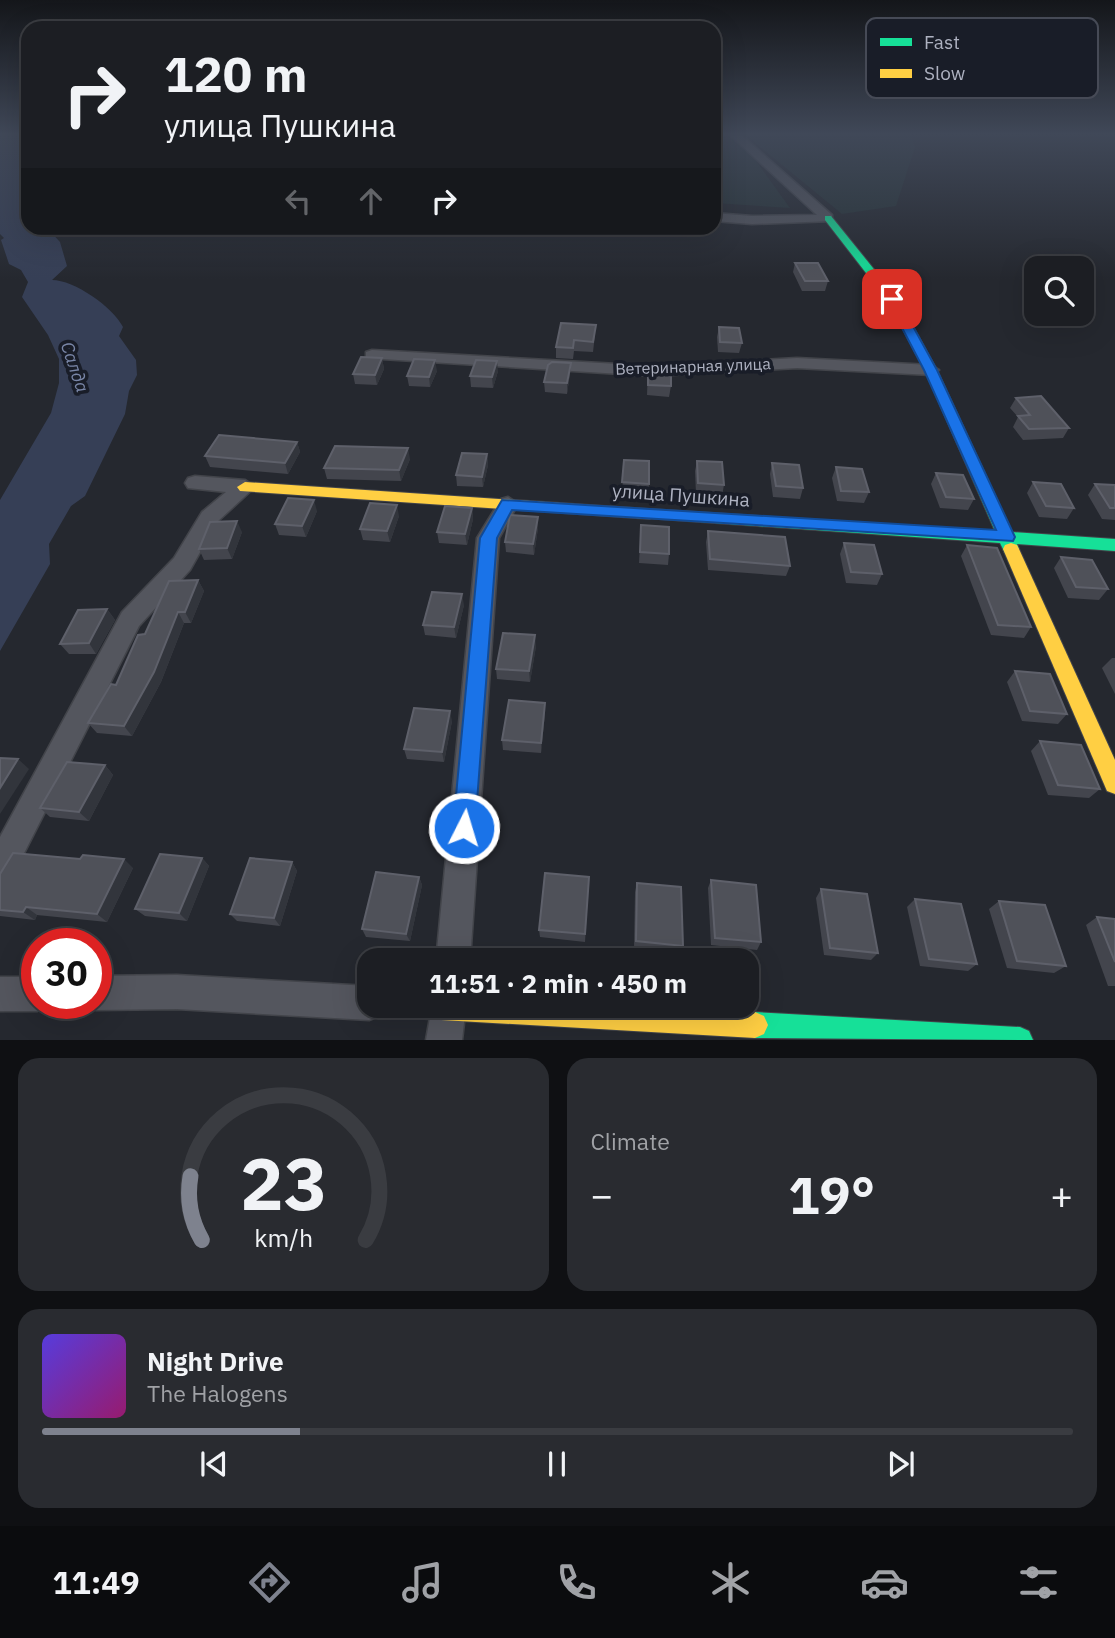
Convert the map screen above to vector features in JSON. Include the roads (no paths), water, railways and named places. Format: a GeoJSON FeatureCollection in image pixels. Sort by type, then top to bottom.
{"type":"FeatureCollection","features":[{"type":"Feature","properties":{"kind":"street"},"geometry":{"type":"LineString","coordinates":[[787,182],[828,218],[892,299],[931,370],[1115,784]]}},
{"type":"Feature","properties":{"kind":"street"},"geometry":{"type":"LineString","coordinates":[[721,217],[828,218]]}},
{"type":"Feature","properties":{"kind":"street","name":"Ветеринарная улица"},"geometry":{"type":"LineString","coordinates":[[372,355],[653,371],[797,363],[931,370]]}},
{"type":"Feature","properties":{"kind":"street"},"geometry":{"type":"LineString","coordinates":[[195,483],[245,487]]}},
{"type":"Feature","properties":{"kind":"street"},"geometry":{"type":"LineString","coordinates":[[0,867],[130,620],[182,565],[209,517],[245,487]]}},
{"type":"Feature","properties":{"kind":"street","name":"улица Пушкина"},"geometry":{"type":"LineString","coordinates":[[245,487],[1115,545]]}},
{"type":"Feature","properties":{"kind":"street"},"geometry":{"type":"LineString","coordinates":[[454,948],[488,538],[508,504]]}},
{"type":"Feature","properties":{"kind":"street"},"geometry":{"type":"LineString","coordinates":[[112,993],[177,992],[357,1002]]}},
{"type":"Feature","properties":{"kind":"street"},"geometry":{"type":"LineString","coordinates":[[0,994],[21,994]]}},
{"type":"Feature","properties":{"kind":"street"},"geometry":{"type":"LineString","coordinates":[[510,1018],[1020,1040]]}},
{"type":"Feature","properties":{"kind":"water","name":"Салда"},"geometry":{"type":"Polygon","coordinates":[[[0,182],[21,182],[21,235],[54,235],[60,242],[67,266],[52,280],[81,290],[111,311],[123,327],[119,336],[136,360],[137,375],[129,391],[125,414],[85,496],[71,506],[49,544],[50,564],[0,651],[0,500],[51,413],[59,383],[59,359],[48,335],[22,297],[28,282],[21,270],[9,264],[1,240],[4,238],[0,234],[0,182]]]}}]}
